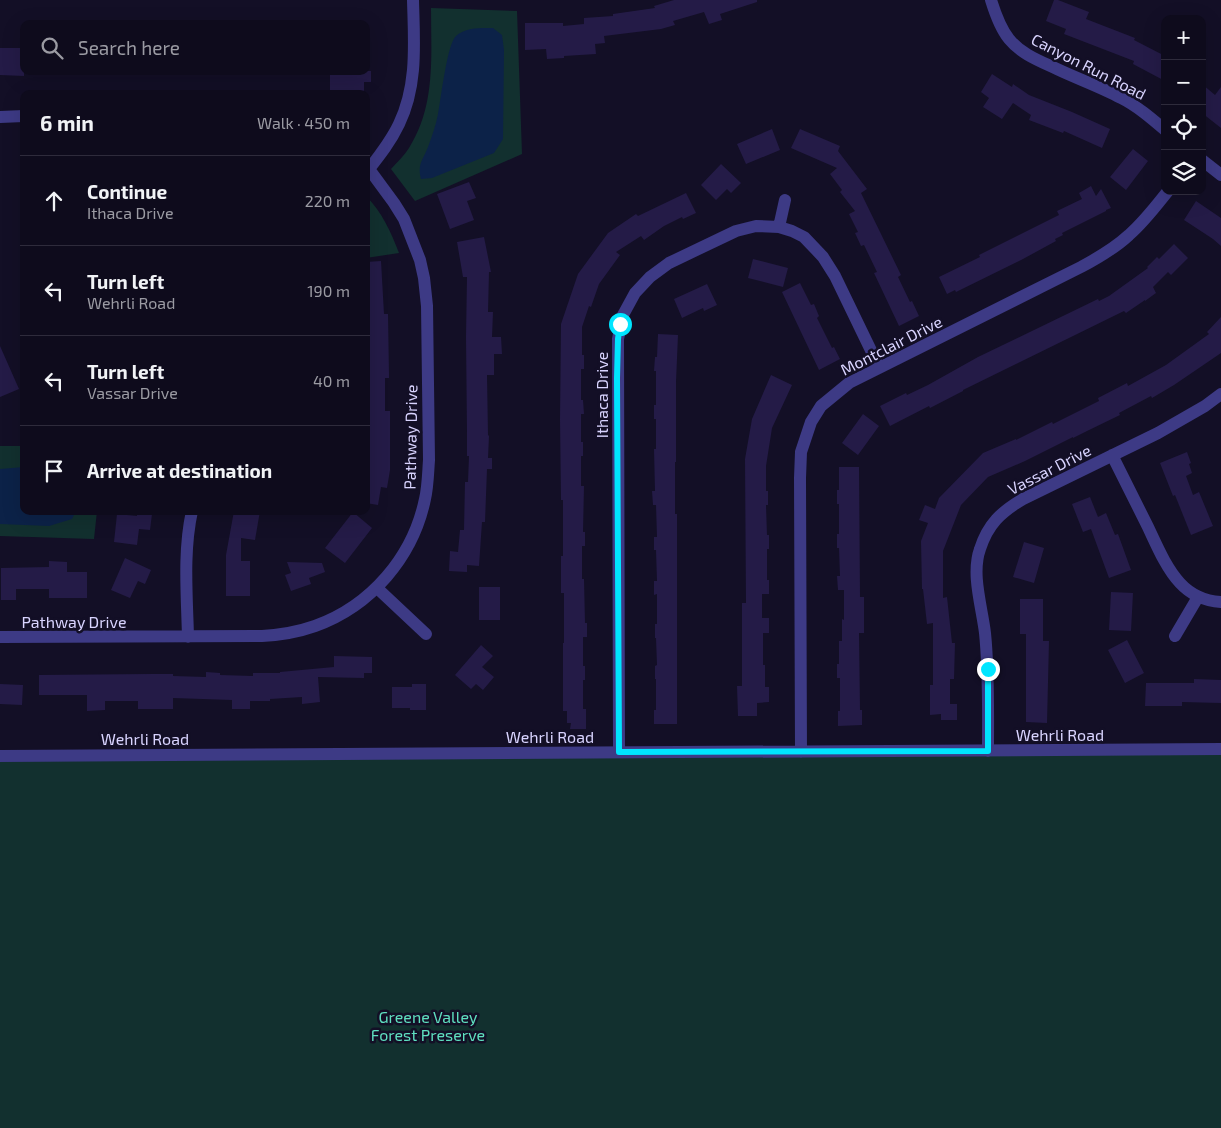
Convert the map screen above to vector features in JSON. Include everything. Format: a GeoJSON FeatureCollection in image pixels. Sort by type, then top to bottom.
{"type":"FeatureCollection","features":[{"type":"Feature","properties":{"kind":"street"},"geometry":{"type":"LineString","coordinates":[[370,165],[391,139],[406,108],[411,89],[414,49],[413,0]]}},
{"type":"Feature","properties":{"kind":"street","name":"Canyon Run Road"},"geometry":{"type":"LineString","coordinates":[[991,0],[1003,30],[1016,47],[1035,59],[1121,98],[1142,111],[1161,127]]}},
{"type":"Feature","properties":{"kind":"street"},"geometry":{"type":"LineString","coordinates":[[0,117],[20,116]]}},
{"type":"Feature","properties":{"kind":"street"},"geometry":{"type":"LineString","coordinates":[[1206,163],[1221,176]]}},
{"type":"Feature","properties":{"kind":"street","name":"Pathway Drive"},"geometry":{"type":"LineString","coordinates":[[0,637],[262,636],[297,631],[346,611],[364,599],[385,579],[409,544],[425,500],[429,460],[427,306],[420,260],[404,219],[370,171]]}},
{"type":"Feature","properties":{"kind":"street","name":"Montclair Drive"},"geometry":{"type":"LineString","coordinates":[[801,752],[801,452],[812,422],[821,406],[849,383],[1106,253],[1129,235],[1150,214],[1165,195]]}},
{"type":"Feature","properties":{"kind":"street"},"geometry":{"type":"LineString","coordinates":[[780,227],[785,200]]}},
{"type":"Feature","properties":{"kind":"street","name":"Ithaca Drive"},"geometry":{"type":"LineString","coordinates":[[619,752],[618,339],[620,324],[635,292],[650,276],[669,263],[736,231],[756,226],[780,227],[804,237],[823,256],[835,276],[880,367]]}},
{"type":"Feature","properties":{"kind":"street","name":"Vassar Drive"},"geometry":{"type":"LineString","coordinates":[[988,751],[988,669],[977,576],[979,551],[988,530],[1008,508],[1023,499],[1158,433],[1205,406],[1221,394]]}},
{"type":"Feature","properties":{"kind":"street"},"geometry":{"type":"LineString","coordinates":[[1112,455],[1159,550],[1180,583],[1198,597],[1221,602]]}},
{"type":"Feature","properties":{"kind":"street"},"geometry":{"type":"LineString","coordinates":[[188,637],[187,548],[191,515]]}},
{"type":"Feature","properties":{"kind":"street"},"geometry":{"type":"LineString","coordinates":[[377,588],[426,634]]}},
{"type":"Feature","properties":{"kind":"street"},"geometry":{"type":"LineString","coordinates":[[1175,636],[1198,597]]}},
{"type":"Feature","properties":{"kind":"street","name":"Wehrli Road"},"geometry":{"type":"LineString","coordinates":[[0,756],[1221,749]]}},
{"type":"Feature","properties":{"kind":"green space"},"geometry":{"type":"Polygon","coordinates":[[[431,8],[517,11],[522,154],[415,201],[391,169],[409,148],[418,132],[424,115],[430,80],[431,8]]]}},
{"type":"Feature","properties":{"kind":"green space"},"geometry":{"type":"Polygon","coordinates":[[[370,201],[386,223],[399,253],[370,257],[370,201]]]}},
{"type":"Feature","properties":{"kind":"green space"},"geometry":{"type":"Polygon","coordinates":[[[0,446],[20,446],[20,515],[97,515],[94,539],[0,536],[0,446]]]}},
{"type":"Feature","properties":{"kind":"green space","name":"Greene Valley Forest Preserve"},"geometry":{"type":"Polygon","coordinates":[[[1221,749],[1221,1128],[0,1128],[0,756],[1221,749]]]}},
{"type":"Feature","properties":{"kind":"water"},"geometry":{"type":"Polygon","coordinates":[[[493,28],[502,35],[504,50],[503,139],[494,153],[432,178],[421,179],[420,166],[436,122],[447,60],[453,41],[456,36],[464,31],[493,28]]]}},
{"type":"Feature","properties":{"kind":"water"},"geometry":{"type":"Polygon","coordinates":[[[20,467],[20,515],[74,515],[72,519],[49,526],[0,524],[0,469],[20,467]]]}},
{"type":"Feature","properties":{"kind":"building"},"geometry":{"type":"Polygon","coordinates":[[[674,0],[757,0],[757,2],[720,14],[722,20],[709,24],[704,12],[673,21],[675,25],[661,29],[604,36],[605,43],[595,44],[596,54],[547,59],[546,49],[525,50],[525,23],[563,23],[563,26],[584,24],[584,18],[613,16],[613,14],[655,8],[654,6],[674,0]]]}},
{"type":"Feature","properties":{"kind":"building"},"geometry":{"type":"Polygon","coordinates":[[[1054,0],[1089,12],[1086,19],[1135,38],[1134,40],[1161,54],[1161,79],[1133,64],[1134,61],[1064,34],[1066,29],[1046,21],[1054,0]]]}},
{"type":"Feature","properties":{"kind":"building"},"geometry":{"type":"Polygon","coordinates":[[[0,48],[20,48],[20,75],[24,76],[0,75],[0,48]]]}},
{"type":"Feature","properties":{"kind":"building"},"geometry":{"type":"Polygon","coordinates":[[[371,71],[371,82],[364,82],[364,90],[330,90],[330,75],[370,75],[371,71]]]}},
{"type":"Feature","properties":{"kind":"building"},"geometry":{"type":"Polygon","coordinates":[[[992,74],[1012,87],[1013,84],[1029,95],[1110,129],[1102,148],[1064,131],[1063,133],[1029,120],[1031,115],[1013,103],[1002,119],[983,107],[989,98],[981,92],[992,74]]]}},
{"type":"Feature","properties":{"kind":"building"},"geometry":{"type":"Polygon","coordinates":[[[1206,87],[1215,95],[1221,87],[1221,128],[1206,116],[1206,87]]]}},
{"type":"Feature","properties":{"kind":"building"},"geometry":{"type":"Polygon","coordinates":[[[772,129],[780,150],[746,164],[737,144],[772,129]]]}},
{"type":"Feature","properties":{"kind":"building"},"geometry":{"type":"Polygon","coordinates":[[[800,129],[840,146],[838,151],[867,189],[861,193],[901,275],[898,277],[919,316],[899,326],[874,273],[877,272],[864,245],[861,246],[855,233],[858,232],[849,214],[855,211],[840,192],[842,190],[830,174],[837,168],[791,148],[800,129]]]}},
{"type":"Feature","properties":{"kind":"building"},"geometry":{"type":"Polygon","coordinates":[[[1133,149],[1148,161],[1126,190],[1110,177],[1133,149]]]}},
{"type":"Feature","properties":{"kind":"building"},"geometry":{"type":"Polygon","coordinates":[[[721,164],[741,183],[731,193],[727,189],[716,200],[701,185],[721,164]]]}},
{"type":"Feature","properties":{"kind":"building"},"geometry":{"type":"Polygon","coordinates":[[[469,182],[476,198],[467,201],[474,220],[450,229],[437,194],[469,182]]]}},
{"type":"Feature","properties":{"kind":"building"},"geometry":{"type":"Polygon","coordinates":[[[1091,186],[1096,196],[1101,189],[1111,208],[1062,233],[1063,235],[1055,239],[1056,241],[1023,259],[956,292],[955,290],[947,294],[939,277],[1059,215],[1057,211],[1082,199],[1079,193],[1091,186]]]}},
{"type":"Feature","properties":{"kind":"building"},"geometry":{"type":"Polygon","coordinates":[[[686,193],[696,213],[683,219],[682,217],[664,226],[644,240],[641,236],[616,252],[620,255],[599,284],[582,327],[584,369],[581,369],[581,400],[583,400],[584,414],[581,414],[583,456],[581,456],[581,486],[584,486],[583,532],[585,532],[585,546],[582,546],[582,579],[584,579],[585,623],[587,623],[587,637],[583,637],[585,680],[583,680],[583,709],[586,709],[586,729],[570,729],[571,723],[567,723],[567,711],[563,711],[564,593],[561,593],[563,500],[561,500],[560,419],[561,324],[578,274],[608,233],[636,214],[638,216],[686,193]]]}},
{"type":"Feature","properties":{"kind":"building"},"geometry":{"type":"Polygon","coordinates":[[[1196,201],[1221,218],[1221,246],[1184,220],[1196,201]]]}},
{"type":"Feature","properties":{"kind":"building"},"geometry":{"type":"Polygon","coordinates":[[[484,237],[491,272],[489,272],[488,312],[493,312],[492,337],[501,337],[502,354],[494,354],[494,375],[487,375],[488,458],[492,458],[492,469],[487,469],[485,522],[482,522],[479,566],[467,565],[467,572],[449,571],[450,551],[458,552],[460,530],[464,530],[465,482],[468,482],[469,456],[467,456],[467,277],[463,277],[457,242],[484,237]]]}},
{"type":"Feature","properties":{"kind":"building"},"geometry":{"type":"Polygon","coordinates":[[[1174,244],[1188,258],[1171,275],[1168,272],[1153,287],[1156,293],[1145,301],[1126,313],[1124,311],[890,426],[880,406],[928,385],[978,357],[1098,299],[1099,301],[1109,296],[1148,268],[1157,257],[1159,259],[1174,244]]]}},
{"type":"Feature","properties":{"kind":"building"},"geometry":{"type":"Polygon","coordinates":[[[753,259],[788,268],[783,287],[748,278],[753,259]]]}},
{"type":"Feature","properties":{"kind":"building"},"geometry":{"type":"Polygon","coordinates":[[[381,261],[384,314],[388,314],[389,378],[385,378],[385,411],[390,411],[390,470],[387,488],[381,487],[378,505],[370,504],[370,262],[381,261]]]}},
{"type":"Feature","properties":{"kind":"building"},"geometry":{"type":"Polygon","coordinates":[[[800,283],[811,305],[814,304],[819,316],[817,318],[832,348],[834,347],[840,359],[819,370],[782,292],[800,283]]]}},
{"type":"Feature","properties":{"kind":"building"},"geometry":{"type":"Polygon","coordinates":[[[707,284],[717,305],[704,311],[703,308],[682,318],[674,299],[707,284]]]}},
{"type":"Feature","properties":{"kind":"building"},"geometry":{"type":"Polygon","coordinates":[[[1221,317],[1221,353],[1152,398],[1151,396],[1119,413],[1120,415],[988,477],[961,505],[943,551],[943,598],[947,597],[952,643],[955,643],[954,679],[950,679],[950,704],[957,704],[957,720],[941,720],[941,714],[930,715],[930,685],[933,685],[933,623],[927,624],[922,589],[921,541],[928,523],[919,520],[925,505],[935,509],[939,498],[983,453],[1016,440],[1052,422],[1053,424],[1099,401],[1098,398],[1127,383],[1128,386],[1166,365],[1209,334],[1207,332],[1221,317]]]}},
{"type":"Feature","properties":{"kind":"building"},"geometry":{"type":"Polygon","coordinates":[[[658,334],[678,335],[675,462],[675,514],[677,514],[677,724],[654,724],[654,710],[656,710],[655,666],[657,665],[655,624],[657,624],[657,594],[654,595],[654,581],[657,581],[654,537],[657,537],[656,505],[653,505],[652,491],[655,491],[654,449],[656,449],[656,419],[654,419],[654,405],[656,405],[656,371],[654,371],[658,334]]]}},
{"type":"Feature","properties":{"kind":"building"},"geometry":{"type":"Polygon","coordinates":[[[0,346],[19,389],[0,397],[0,346]]]}},
{"type":"Feature","properties":{"kind":"building"},"geometry":{"type":"Polygon","coordinates":[[[771,375],[792,385],[772,428],[766,466],[766,491],[768,491],[768,505],[766,505],[767,535],[769,535],[767,580],[769,580],[769,594],[762,594],[762,618],[769,618],[769,633],[763,633],[763,665],[765,665],[765,687],[769,687],[769,702],[757,703],[757,716],[738,716],[737,686],[742,686],[742,603],[746,603],[745,459],[752,419],[771,375]]]}},
{"type":"Feature","properties":{"kind":"building"},"geometry":{"type":"Polygon","coordinates":[[[863,414],[879,426],[858,455],[842,443],[863,414]]]}},
{"type":"Feature","properties":{"kind":"building"},"geometry":{"type":"Polygon","coordinates":[[[1187,452],[1192,473],[1186,476],[1193,495],[1199,492],[1213,526],[1191,535],[1160,463],[1187,452]]]}},
{"type":"Feature","properties":{"kind":"building"},"geometry":{"type":"Polygon","coordinates":[[[839,467],[859,467],[860,597],[864,597],[864,633],[859,633],[860,710],[862,710],[862,725],[838,726],[840,678],[837,678],[837,664],[839,664],[839,641],[842,641],[842,619],[844,620],[844,590],[838,590],[837,576],[840,576],[839,548],[837,548],[837,534],[839,534],[837,490],[839,490],[839,467]]]}},
{"type":"Feature","properties":{"kind":"building"},"geometry":{"type":"Polygon","coordinates":[[[1090,497],[1098,517],[1106,513],[1115,535],[1118,534],[1131,570],[1109,578],[1091,529],[1083,532],[1072,504],[1090,497]]]}},
{"type":"Feature","properties":{"kind":"building"},"geometry":{"type":"Polygon","coordinates":[[[117,515],[152,515],[150,530],[139,529],[137,545],[114,542],[117,515]]]}},
{"type":"Feature","properties":{"kind":"building"},"geometry":{"type":"Polygon","coordinates":[[[233,515],[259,515],[255,540],[241,538],[241,561],[250,561],[250,596],[226,596],[226,555],[233,515]]]}},
{"type":"Feature","properties":{"kind":"building"},"geometry":{"type":"Polygon","coordinates":[[[351,515],[357,515],[372,528],[345,563],[325,548],[351,515]]]}},
{"type":"Feature","properties":{"kind":"building"},"geometry":{"type":"Polygon","coordinates":[[[1024,542],[1044,548],[1034,583],[1013,577],[1024,542]]]}},
{"type":"Feature","properties":{"kind":"building"},"geometry":{"type":"Polygon","coordinates":[[[125,558],[151,570],[145,584],[138,581],[130,598],[111,590],[125,558]]]}},
{"type":"Feature","properties":{"kind":"building"},"geometry":{"type":"Polygon","coordinates":[[[49,561],[67,562],[67,572],[87,572],[87,598],[49,598],[49,589],[16,589],[16,600],[1,600],[1,568],[49,567],[49,561]]]}},
{"type":"Feature","properties":{"kind":"building"},"geometry":{"type":"Polygon","coordinates":[[[287,562],[322,563],[325,572],[309,578],[311,584],[291,591],[285,575],[291,573],[287,562]]]}},
{"type":"Feature","properties":{"kind":"building"},"geometry":{"type":"Polygon","coordinates":[[[479,587],[500,587],[500,620],[479,620],[479,587]]]}},
{"type":"Feature","properties":{"kind":"building"},"geometry":{"type":"Polygon","coordinates":[[[1111,592],[1133,593],[1131,631],[1109,630],[1111,592]]]}},
{"type":"Feature","properties":{"kind":"building"},"geometry":{"type":"Polygon","coordinates":[[[1020,599],[1043,599],[1043,641],[1049,641],[1047,723],[1026,722],[1026,634],[1020,634],[1020,599]]]}},
{"type":"Feature","properties":{"kind":"building"},"geometry":{"type":"Polygon","coordinates":[[[1127,640],[1144,673],[1125,683],[1108,650],[1127,640]]]}},
{"type":"Feature","properties":{"kind":"building"},"geometry":{"type":"Polygon","coordinates":[[[481,645],[493,656],[482,667],[494,677],[483,690],[476,684],[471,689],[455,675],[481,645]]]}},
{"type":"Feature","properties":{"kind":"building"},"geometry":{"type":"Polygon","coordinates":[[[334,656],[372,657],[372,673],[364,673],[364,678],[318,677],[320,702],[302,704],[302,697],[270,699],[270,701],[250,701],[250,709],[232,709],[232,700],[173,698],[173,709],[138,709],[138,701],[105,701],[105,710],[87,711],[87,695],[39,695],[39,675],[173,674],[173,676],[206,677],[206,672],[220,673],[220,675],[253,676],[253,673],[280,673],[334,667],[334,656]]]}},
{"type":"Feature","properties":{"kind":"building"},"geometry":{"type":"Polygon","coordinates":[[[1194,679],[1221,680],[1221,703],[1182,702],[1182,706],[1145,706],[1146,683],[1194,683],[1194,679]]]}},
{"type":"Feature","properties":{"kind":"building"},"geometry":{"type":"Polygon","coordinates":[[[0,684],[23,685],[22,705],[0,704],[0,684]]]}},
{"type":"Feature","properties":{"kind":"building"},"geometry":{"type":"Polygon","coordinates":[[[412,684],[426,684],[426,710],[392,708],[392,687],[412,687],[412,684]]]}},
{"type":"Feature","properties":{"kind":"route"},"geometry":{"type":"LineString","coordinates":[[620,324],[617,378],[619,752],[988,751],[988,669]]}}]}
